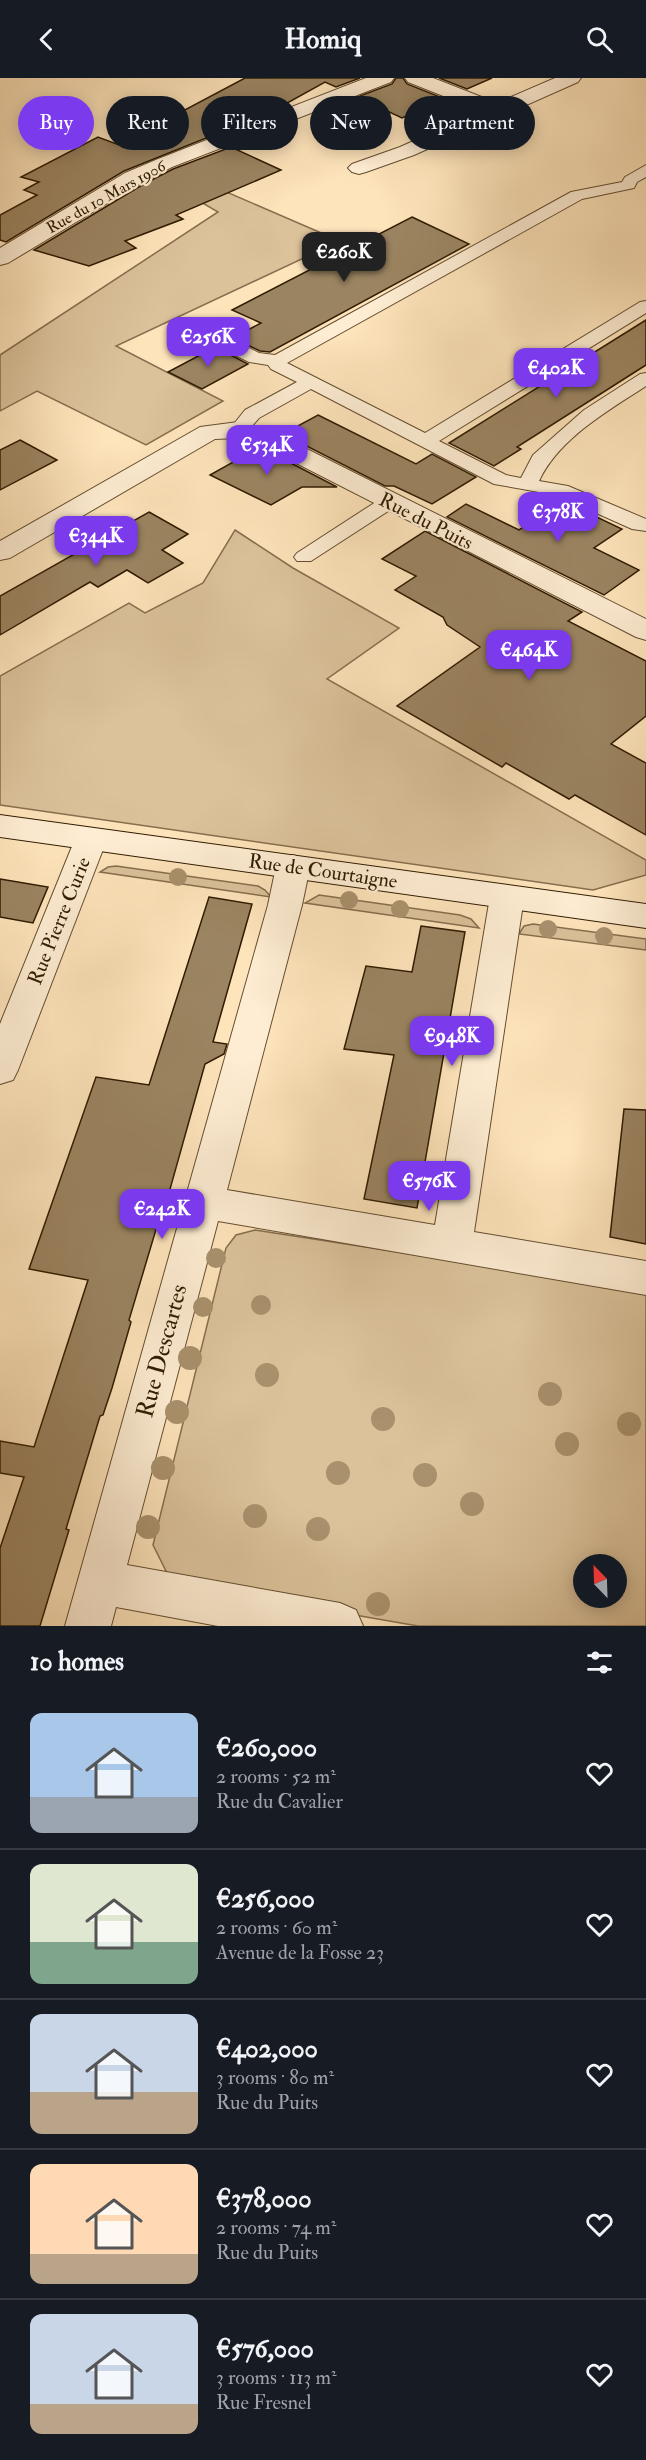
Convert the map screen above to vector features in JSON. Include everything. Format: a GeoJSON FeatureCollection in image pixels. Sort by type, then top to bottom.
{"type":"FeatureCollection","features":[{"type":"Feature","properties":{"kind":"street","name":"Rue du 10 Mars 1906"},"geometry":{"type":"LineString","coordinates":[[0,258],[134,178],[165,163],[384,78]]}},
{"type":"Feature","properties":{"kind":"street"},"geometry":{"type":"LineString","coordinates":[[415,78],[461,96]]}},
{"type":"Feature","properties":{"kind":"street"},"geometry":{"type":"LineString","coordinates":[[532,96],[571,78]]}},
{"type":"Feature","properties":{"kind":"street"},"geometry":{"type":"LineString","coordinates":[[359,168],[409,150]]}},
{"type":"Feature","properties":{"kind":"street"},"geometry":{"type":"LineString","coordinates":[[0,552],[209,432],[238,430]]}},
{"type":"Feature","properties":{"kind":"street","name":"Rue du Puits"},"geometry":{"type":"LineString","coordinates":[[238,430],[262,436],[646,631]]}},
{"type":"Feature","properties":{"kind":"street","name":"Rue de Courtaigne"},"geometry":{"type":"LineString","coordinates":[[0,826],[646,916]]}},
{"type":"Feature","properties":{"kind":"street","name":"Rue Pierre Curie"},"geometry":{"type":"LineString","coordinates":[[1,1064],[91,839]]}},
{"type":"Feature","properties":{"kind":"street","name":"Rue Descartes"},"geometry":{"type":"LineString","coordinates":[[88,1626],[285,905],[293,867]]}},
{"type":"Feature","properties":{"kind":"street"},"geometry":{"type":"LineString","coordinates":[[452,1245],[507,897]]}},
{"type":"Feature","properties":{"kind":"street"},"geometry":{"type":"LineString","coordinates":[[202,1202],[646,1278]]}},
{"type":"Feature","properties":{"kind":"street"},"geometry":{"type":"LineString","coordinates":[[100,1582],[340,1626]]}},
{"type":"Feature","properties":{"kind":"lane"},"geometry":{"type":"LineString","coordinates":[[629,185],[630,180],[646,170]]}},
{"type":"Feature","properties":{"kind":"lane"},"geometry":{"type":"LineString","coordinates":[[211,336],[255,358],[278,361],[577,195],[629,185],[646,191]]}},
{"type":"Feature","properties":{"kind":"lane"},"geometry":{"type":"LineString","coordinates":[[426,441],[646,306]]}},
{"type":"Feature","properties":{"kind":"lane"},"geometry":{"type":"LineString","coordinates":[[278,361],[278,365],[501,480],[561,490],[639,525],[646,525]]}},
{"type":"Feature","properties":{"kind":"lane"},"geometry":{"type":"LineString","coordinates":[[528,484],[540,459],[591,414],[646,378]]}},
{"type":"Feature","properties":{"kind":"lane"},"geometry":{"type":"LineString","coordinates":[[238,430],[252,414],[311,382]]}},
{"type":"Feature","properties":{"kind":"lane"},"geometry":{"type":"LineString","coordinates":[[304,557],[389,502]]}},
{"type":"Feature","properties":{"kind":"shaded area"},"geometry":{"type":"Polygon","coordinates":[[[178,171],[340,241],[116,346],[223,401],[146,445],[37,391],[0,411],[0,355],[218,212],[162,179],[178,171]]]}},
{"type":"Feature","properties":{"kind":"shaded area"},"geometry":{"type":"Polygon","coordinates":[[[235,530],[293,568],[399,628],[327,679],[646,860],[646,875],[593,890],[0,805],[0,676],[129,603],[145,613],[203,583],[235,530]]]}},
{"type":"Feature","properties":{"kind":"shaded area"},"geometry":{"type":"Polygon","coordinates":[[[116,866],[258,886],[271,897],[100,872],[108,867],[116,866]]]}},
{"type":"Feature","properties":{"kind":"shaded area"},"geometry":{"type":"Polygon","coordinates":[[[319,895],[460,915],[471,919],[479,928],[305,903],[319,895]]]}},
{"type":"Feature","properties":{"kind":"shaded area"},"geometry":{"type":"Polygon","coordinates":[[[533,924],[646,939],[646,950],[519,934],[524,926],[533,924]]]}},
{"type":"Feature","properties":{"kind":"shaded area"},"geometry":{"type":"Polygon","coordinates":[[[255,1230],[646,1290],[646,1626],[418,1626],[182,1585],[168,1575],[153,1545],[226,1248],[236,1235],[255,1230]]]}},
{"type":"Feature","properties":{"kind":"building"},"geometry":{"type":"Polygon","coordinates":[[[245,78],[360,78],[336,87],[325,82],[298,97],[211,96],[245,78]]]}},
{"type":"Feature","properties":{"kind":"building"},"geometry":{"type":"Polygon","coordinates":[[[396,78],[403,78],[407,84],[437,96],[404,96],[404,117],[402,118],[392,113],[392,96],[360,96],[392,84],[396,78]]]}},
{"type":"Feature","properties":{"kind":"building"},"geometry":{"type":"Polygon","coordinates":[[[439,78],[492,78],[467,89],[439,78]]]}},
{"type":"Feature","properties":{"kind":"building"},"geometry":{"type":"Polygon","coordinates":[[[201,101],[201,140],[189,145],[189,108],[201,101]]]}},
{"type":"Feature","properties":{"kind":"building"},"geometry":{"type":"Polygon","coordinates":[[[98,137],[106,140],[106,150],[176,150],[124,171],[6,242],[0,240],[0,215],[37,195],[24,190],[39,182],[21,177],[73,150],[94,150],[94,139],[98,137]]]}},
{"type":"Feature","properties":{"kind":"building"},"geometry":{"type":"Polygon","coordinates":[[[223,150],[238,150],[281,170],[176,215],[183,219],[125,241],[136,248],[89,266],[34,250],[142,185],[173,169],[223,150]]]}},
{"type":"Feature","properties":{"kind":"building"},"geometry":{"type":"Polygon","coordinates":[[[412,217],[469,244],[270,352],[260,351],[233,338],[261,323],[232,310],[412,217]]]}},
{"type":"Feature","properties":{"kind":"building"},"geometry":{"type":"Polygon","coordinates":[[[646,320],[646,365],[517,447],[521,449],[494,466],[449,443],[646,320]]]}},
{"type":"Feature","properties":{"kind":"building"},"geometry":{"type":"Polygon","coordinates":[[[215,347],[248,364],[202,389],[168,372],[215,347]]]}},
{"type":"Feature","properties":{"kind":"building"},"geometry":{"type":"Polygon","coordinates":[[[318,415],[416,464],[432,454],[476,477],[432,504],[394,486],[385,486],[283,434],[318,415]]]}},
{"type":"Feature","properties":{"kind":"building"},"geometry":{"type":"Polygon","coordinates":[[[20,440],[57,460],[0,490],[0,450],[20,440]]]}},
{"type":"Feature","properties":{"kind":"building"},"geometry":{"type":"Polygon","coordinates":[[[260,447],[337,487],[302,487],[271,505],[210,475],[260,447]]]}},
{"type":"Feature","properties":{"kind":"building"},"geometry":{"type":"Polygon","coordinates":[[[563,501],[622,529],[594,548],[639,570],[604,595],[447,517],[466,504],[519,530],[563,501]]]}},
{"type":"Feature","properties":{"kind":"building"},"geometry":{"type":"Polygon","coordinates":[[[149,512],[188,534],[162,550],[183,563],[148,583],[127,570],[98,587],[90,582],[0,635],[0,596],[87,547],[81,543],[114,524],[121,528],[149,512]]]}},
{"type":"Feature","properties":{"kind":"building"},"geometry":{"type":"Polygon","coordinates":[[[425,531],[582,612],[568,621],[646,661],[646,716],[611,744],[646,763],[646,835],[575,795],[569,799],[506,763],[502,767],[397,706],[480,647],[447,625],[443,617],[395,590],[416,576],[382,559],[425,531]]]}},
{"type":"Feature","properties":{"kind":"building"},"geometry":{"type":"Polygon","coordinates":[[[0,879],[48,887],[33,923],[0,917],[0,879]]]}},
{"type":"Feature","properties":{"kind":"building"},"geometry":{"type":"Polygon","coordinates":[[[209,897],[252,904],[213,1042],[227,1044],[224,1054],[205,1064],[160,1225],[157,1226],[129,1320],[131,1322],[112,1388],[103,1415],[100,1416],[66,1529],[69,1530],[40,1626],[0,1626],[0,1548],[24,1477],[0,1473],[0,1441],[34,1447],[88,1280],[29,1269],[96,1077],[149,1085],[209,897]]]}},
{"type":"Feature","properties":{"kind":"building"},"geometry":{"type":"Polygon","coordinates":[[[421,926],[465,932],[417,1208],[364,1199],[394,1055],[344,1049],[366,966],[412,972],[421,926]]]}},
{"type":"Feature","properties":{"kind":"building"},"geometry":{"type":"Polygon","coordinates":[[[624,1109],[646,1110],[646,1244],[610,1237],[624,1109]]]}}]}
